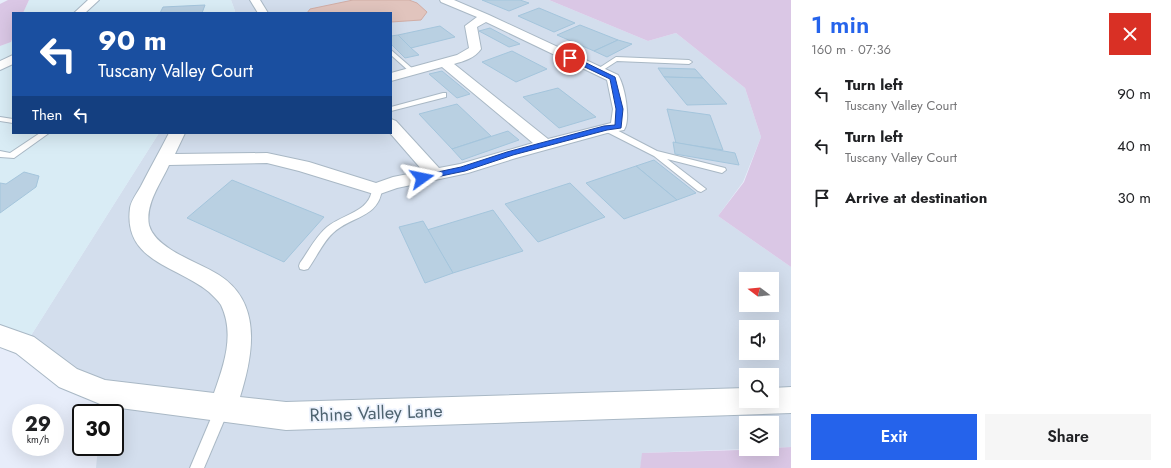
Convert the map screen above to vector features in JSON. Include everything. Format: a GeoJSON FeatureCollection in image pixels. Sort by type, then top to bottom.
{"type":"FeatureCollection","features":[{"type":"Feature","properties":{"kind":"street"},"geometry":{"type":"LineString","coordinates":[[79,12],[94,0]]}},
{"type":"Feature","properties":{"kind":"street"},"geometry":{"type":"LineString","coordinates":[[255,0],[262,12]]}},
{"type":"Feature","properties":{"kind":"street"},"geometry":{"type":"LineString","coordinates":[[163,160],[267,158],[302,166],[377,189],[393,184],[462,169],[545,144],[606,128],[618,127],[620,109],[613,78],[485,17],[445,0]]}},
{"type":"Feature","properties":{"kind":"street"},"geometry":{"type":"LineString","coordinates":[[392,78],[462,58],[475,49],[471,26],[485,17]]}},
{"type":"Feature","properties":{"kind":"street"},"geometry":{"type":"LineString","coordinates":[[0,66],[12,60]]}},
{"type":"Feature","properties":{"kind":"street"},"geometry":{"type":"LineString","coordinates":[[445,63],[545,144]]}},
{"type":"Feature","properties":{"kind":"street"},"geometry":{"type":"LineString","coordinates":[[392,125],[436,175]]}},
{"type":"Feature","properties":{"kind":"street"},"geometry":{"type":"LineString","coordinates":[[176,134],[140,206],[138,218],[141,235],[148,245],[172,261],[205,276],[224,292],[230,300],[238,323],[239,347],[235,369],[223,408]]}},
{"type":"Feature","properties":{"kind":"street","name":"Rhine Valley Lane"},"geometry":{"type":"LineString","coordinates":[[0,336],[25,345],[68,378],[105,393],[286,416],[739,402]]}},
{"type":"Feature","properties":{"kind":"street"},"geometry":{"type":"LineString","coordinates":[[779,401],[791,400]]}},
{"type":"Feature","properties":{"kind":"lane"},"geometry":{"type":"LineString","coordinates":[[392,53],[412,71]]}},
{"type":"Feature","properties":{"kind":"lane"},"geometry":{"type":"LineString","coordinates":[[598,71],[616,59],[689,62]]}},
{"type":"Feature","properties":{"kind":"lane"},"geometry":{"type":"LineString","coordinates":[[392,109],[443,95]]}},
{"type":"Feature","properties":{"kind":"lane"},"geometry":{"type":"LineString","coordinates":[[0,118],[12,121]]}},
{"type":"Feature","properties":{"kind":"lane"},"geometry":{"type":"LineString","coordinates":[[606,128],[654,153],[701,189]]}},
{"type":"Feature","properties":{"kind":"lane"},"geometry":{"type":"LineString","coordinates":[[0,154],[11,156],[44,134]]}},
{"type":"Feature","properties":{"kind":"lane"},"geometry":{"type":"LineString","coordinates":[[654,153],[722,170]]}},
{"type":"Feature","properties":{"kind":"lane"},"geometry":{"type":"LineString","coordinates":[[304,266],[329,231],[344,220],[368,209],[376,198],[377,189]]}},
{"type":"Feature","properties":{"kind":"lane"},"geometry":{"type":"LineString","coordinates":[[198,468],[223,408]]}},
{"type":"Feature","properties":{"kind":"shaded area"},"geometry":{"type":"Polygon","coordinates":[[[8,0],[29,0],[23,12],[12,12],[12,40],[11,42],[0,46],[0,4],[8,0]]]}},
{"type":"Feature","properties":{"kind":"shaded area"},"geometry":{"type":"Polygon","coordinates":[[[29,0],[231,0],[235,11],[234,12],[23,12],[29,0]]]}},
{"type":"Feature","properties":{"kind":"shaded area"},"geometry":{"type":"Polygon","coordinates":[[[231,0],[549,0],[648,41],[676,33],[745,88],[761,137],[743,182],[718,216],[791,267],[791,447],[779,448],[779,416],[739,416],[739,449],[643,453],[640,468],[96,468],[97,456],[124,456],[124,404],[103,404],[105,393],[25,345],[158,134],[392,134],[392,12],[234,12],[231,0]]]}},
{"type":"Feature","properties":{"kind":"shaded area"},"geometry":{"type":"Polygon","coordinates":[[[353,0],[409,0],[417,3],[427,12],[421,20],[392,22],[392,12],[308,12],[310,9],[353,0]]]}},
{"type":"Feature","properties":{"kind":"shaded area"},"geometry":{"type":"Polygon","coordinates":[[[549,0],[791,0],[791,267],[718,216],[744,182],[761,137],[745,88],[676,33],[648,41],[549,0]]]}},
{"type":"Feature","properties":{"kind":"shaded area"},"geometry":{"type":"Polygon","coordinates":[[[12,40],[12,134],[158,134],[25,345],[0,336],[0,46],[11,42],[12,40]]]}},
{"type":"Feature","properties":{"kind":"shaded area"},"geometry":{"type":"Polygon","coordinates":[[[791,447],[791,468],[640,468],[642,453],[739,450],[739,456],[779,456],[779,448],[791,447]]]}},
{"type":"Feature","properties":{"kind":"building"},"geometry":{"type":"Polygon","coordinates":[[[482,0],[520,0],[529,3],[509,11],[482,0]]]}},
{"type":"Feature","properties":{"kind":"building"},"geometry":{"type":"Polygon","coordinates":[[[205,5],[202,12],[160,12],[163,7],[205,5]]]}},
{"type":"Feature","properties":{"kind":"building"},"geometry":{"type":"Polygon","coordinates":[[[539,8],[575,23],[554,32],[518,16],[539,8]]]}},
{"type":"Feature","properties":{"kind":"building"},"geometry":{"type":"Polygon","coordinates":[[[580,25],[618,40],[594,51],[557,35],[580,25]]]}},
{"type":"Feature","properties":{"kind":"building"},"geometry":{"type":"Polygon","coordinates":[[[440,26],[455,37],[411,48],[398,35],[440,26]]]}},
{"type":"Feature","properties":{"kind":"building"},"geometry":{"type":"Polygon","coordinates":[[[490,28],[520,44],[509,47],[479,31],[490,28]]]}},
{"type":"Feature","properties":{"kind":"building"},"geometry":{"type":"Polygon","coordinates":[[[398,35],[419,55],[405,58],[392,45],[392,36],[398,35]]]}},
{"type":"Feature","properties":{"kind":"building"},"geometry":{"type":"Polygon","coordinates":[[[618,40],[632,44],[607,57],[594,51],[618,40]]]}},
{"type":"Feature","properties":{"kind":"building"},"geometry":{"type":"Polygon","coordinates":[[[512,51],[547,69],[516,82],[482,62],[512,51]]]}},
{"type":"Feature","properties":{"kind":"building"},"geometry":{"type":"Polygon","coordinates":[[[658,68],[695,69],[703,78],[664,77],[658,68]]]}},
{"type":"Feature","properties":{"kind":"building"},"geometry":{"type":"Polygon","coordinates":[[[442,71],[470,94],[457,98],[429,74],[442,71]]]}},
{"type":"Feature","properties":{"kind":"building"},"geometry":{"type":"Polygon","coordinates":[[[664,77],[703,78],[727,104],[687,105],[664,77]]]}},
{"type":"Feature","properties":{"kind":"building"},"geometry":{"type":"Polygon","coordinates":[[[558,88],[596,117],[559,128],[523,97],[558,88]]]}},
{"type":"Feature","properties":{"kind":"building"},"geometry":{"type":"Polygon","coordinates":[[[457,104],[491,136],[452,149],[419,114],[457,104]]]}},
{"type":"Feature","properties":{"kind":"building"},"geometry":{"type":"Polygon","coordinates":[[[667,109],[710,115],[723,150],[676,143],[667,109]]]}},
{"type":"Feature","properties":{"kind":"building"},"geometry":{"type":"Polygon","coordinates":[[[508,131],[519,140],[462,160],[452,149],[508,131]]]}},
{"type":"Feature","properties":{"kind":"building"},"geometry":{"type":"Polygon","coordinates":[[[673,142],[735,153],[739,165],[675,154],[673,142]]]}},
{"type":"Feature","properties":{"kind":"building"},"geometry":{"type":"Polygon","coordinates":[[[654,160],[696,193],[677,200],[636,166],[654,160]]]}},
{"type":"Feature","properties":{"kind":"building"},"geometry":{"type":"Polygon","coordinates":[[[636,166],[677,200],[624,219],[586,183],[636,166]]]}},
{"type":"Feature","properties":{"kind":"building"},"geometry":{"type":"Polygon","coordinates":[[[24,172],[39,176],[36,187],[0,213],[0,183],[6,184],[24,172]]]}},
{"type":"Feature","properties":{"kind":"building"},"geometry":{"type":"Polygon","coordinates":[[[232,180],[324,217],[284,262],[187,218],[232,180]]]}},
{"type":"Feature","properties":{"kind":"building"},"geometry":{"type":"Polygon","coordinates":[[[570,183],[605,217],[538,242],[505,204],[570,183]]]}},
{"type":"Feature","properties":{"kind":"building"},"geometry":{"type":"Polygon","coordinates":[[[493,210],[523,251],[453,273],[427,230],[493,210]]]}},
{"type":"Feature","properties":{"kind":"building"},"geometry":{"type":"Polygon","coordinates":[[[423,221],[453,273],[425,283],[399,227],[423,221]]]}},
{"type":"Feature","properties":{"kind":"route"},"geometry":{"type":"LineString","coordinates":[[422,178],[462,169],[510,154],[606,128],[618,127],[620,109],[613,78],[570,58]]}}]}
